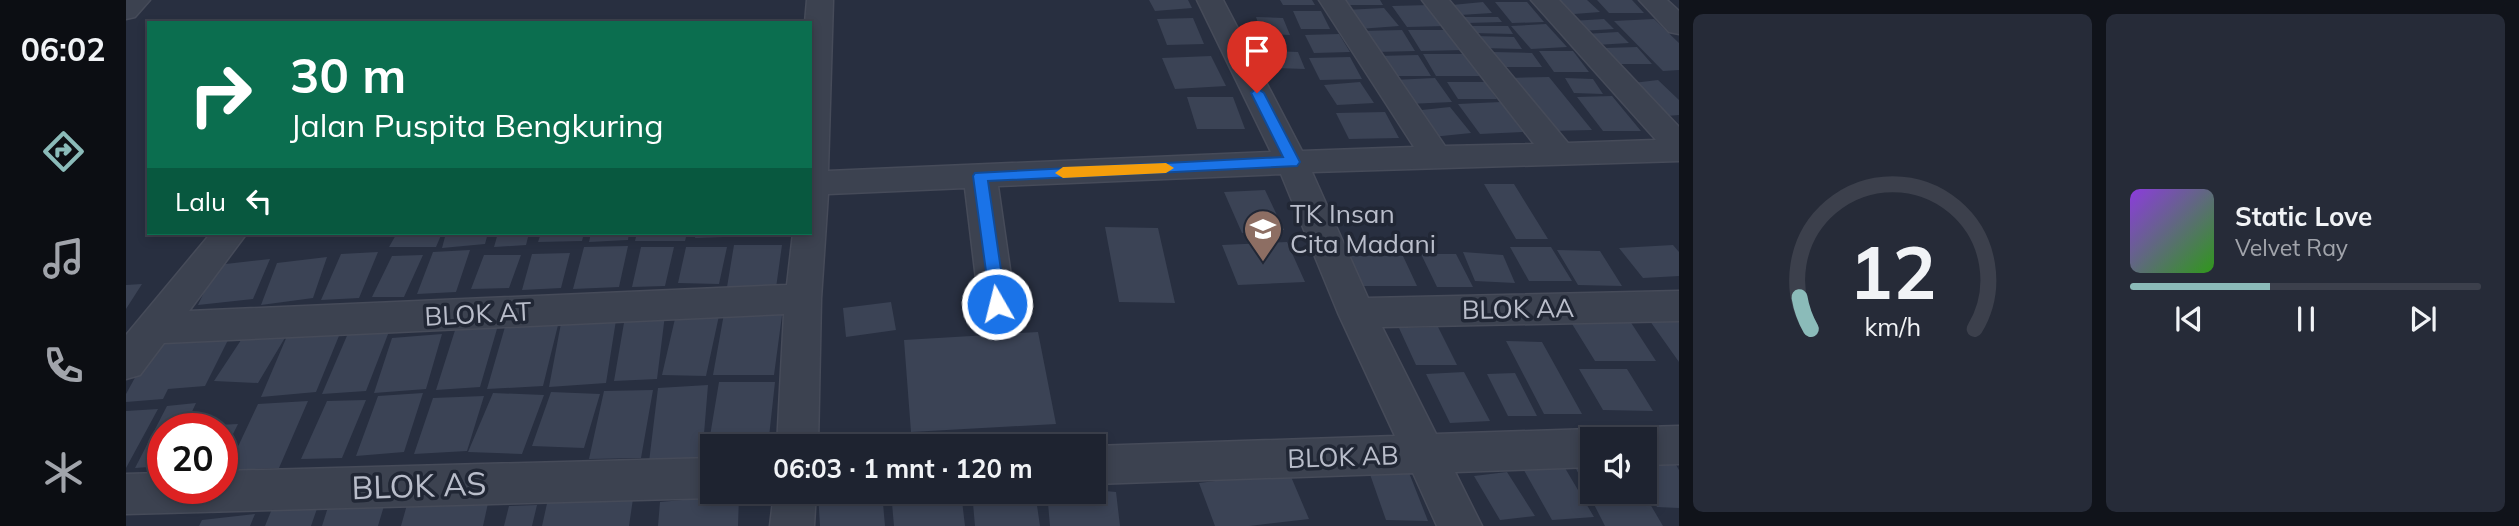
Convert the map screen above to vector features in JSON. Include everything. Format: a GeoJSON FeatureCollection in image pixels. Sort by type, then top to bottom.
{"type":"FeatureCollection","features":[{"type":"Feature","properties":{"kind":"street"},"geometry":{"type":"LineString","coordinates":[[126,11],[137,0]]}},
{"type":"Feature","properties":{"kind":"street"},"geometry":{"type":"LineString","coordinates":[[820,0],[812,183],[1679,148]]}},
{"type":"Feature","properties":{"kind":"street"},"geometry":{"type":"LineString","coordinates":[[1210,0],[1292,162],[1356,313],[1460,526]]}},
{"type":"Feature","properties":{"kind":"street"},"geometry":{"type":"LineString","coordinates":[[1332,0],[1436,157]]}},
{"type":"Feature","properties":{"kind":"street"},"geometry":{"type":"LineString","coordinates":[[1436,0],[1558,152]]}},
{"type":"Feature","properties":{"kind":"street"},"geometry":{"type":"LineString","coordinates":[[1544,0],[1679,148]]}},
{"type":"Feature","properties":{"kind":"street"},"geometry":{"type":"LineString","coordinates":[[1652,0],[1679,26]]}},
{"type":"Feature","properties":{"kind":"street"},"geometry":{"type":"LineString","coordinates":[[980,176],[997,304]]}},
{"type":"Feature","properties":{"kind":"street"},"geometry":{"type":"LineString","coordinates":[[126,363],[228,235]]}},
{"type":"Feature","properties":{"kind":"street"},"geometry":{"type":"LineString","coordinates":[[798,434],[803,299],[810,235]]}},
{"type":"Feature","properties":{"kind":"street","name":"BLOK AT"},"geometry":{"type":"LineString","coordinates":[[153,328],[803,299]]}},
{"type":"Feature","properties":{"kind":"street","name":"BLOK AA"},"geometry":{"type":"LineString","coordinates":[[1356,313],[1679,306]]}},
{"type":"Feature","properties":{"kind":"street"},"geometry":{"type":"LineString","coordinates":[[1657,446],[1679,445]]}},
{"type":"Feature","properties":{"kind":"street","name":"BLOK AB"},"geometry":{"type":"LineString","coordinates":[[1106,465],[1580,448]]}},
{"type":"Feature","properties":{"kind":"street","name":"BLOK AS"},"geometry":{"type":"LineString","coordinates":[[126,494],[700,478]]}},
{"type":"Feature","properties":{"kind":"street"},"geometry":{"type":"LineString","coordinates":[[792,526],[795,504]]}},
{"type":"Feature","properties":{"kind":"building"},"geometry":{"type":"Polygon","coordinates":[[[1149,0],[1188,0],[1192,8],[1155,11],[1149,0]]]}},
{"type":"Feature","properties":{"kind":"building"},"geometry":{"type":"Polygon","coordinates":[[[1280,0],[1312,0],[1315,5],[1283,5],[1280,0]]]}},
{"type":"Feature","properties":{"kind":"building"},"geometry":{"type":"Polygon","coordinates":[[[1341,0],[1380,0],[1383,5],[1344,5],[1341,0]]]}},
{"type":"Feature","properties":{"kind":"building"},"geometry":{"type":"Polygon","coordinates":[[[1560,0],[1587,0],[1600,12],[1574,14],[1560,0]]]}},
{"type":"Feature","properties":{"kind":"building"},"geometry":{"type":"Polygon","coordinates":[[[1597,0],[1632,0],[1644,13],[1609,13],[1597,0]]]}},
{"type":"Feature","properties":{"kind":"building"},"geometry":{"type":"Polygon","coordinates":[[[1483,2],[1492,13],[1460,15],[1452,5],[1483,2]]]}},
{"type":"Feature","properties":{"kind":"building"},"geometry":{"type":"Polygon","coordinates":[[[1495,2],[1527,2],[1544,22],[1512,23],[1495,2]]]}},
{"type":"Feature","properties":{"kind":"building"},"geometry":{"type":"Polygon","coordinates":[[[1430,5],[1445,26],[1407,27],[1392,6],[1430,5]]]}},
{"type":"Feature","properties":{"kind":"building"},"geometry":{"type":"Polygon","coordinates":[[[1384,8],[1399,26],[1359,29],[1345,10],[1384,8]]]}},
{"type":"Feature","properties":{"kind":"building"},"geometry":{"type":"Polygon","coordinates":[[[1293,11],[1321,11],[1330,29],[1301,29],[1293,11]]]}},
{"type":"Feature","properties":{"kind":"building"},"geometry":{"type":"Polygon","coordinates":[[[1256,17],[1283,18],[1290,35],[1262,34],[1256,17]]]}},
{"type":"Feature","properties":{"kind":"building"},"geometry":{"type":"Polygon","coordinates":[[[1463,17],[1498,17],[1502,22],[1467,23],[1463,17]]]}},
{"type":"Feature","properties":{"kind":"building"},"geometry":{"type":"Polygon","coordinates":[[[1193,18],[1204,44],[1167,45],[1157,19],[1193,18]]]}},
{"type":"Feature","properties":{"kind":"building"},"geometry":{"type":"Polygon","coordinates":[[[1604,19],[1614,29],[1580,31],[1571,21],[1604,19]]]}},
{"type":"Feature","properties":{"kind":"building"},"geometry":{"type":"Polygon","coordinates":[[[1654,19],[1679,43],[1679,70],[1663,71],[1614,21],[1654,19]]]}},
{"type":"Feature","properties":{"kind":"building"},"geometry":{"type":"Polygon","coordinates":[[[1546,24],[1567,47],[1531,49],[1511,26],[1546,24]]]}},
{"type":"Feature","properties":{"kind":"building"},"geometry":{"type":"Polygon","coordinates":[[[1468,26],[1508,26],[1513,34],[1473,33],[1468,26]]]}},
{"type":"Feature","properties":{"kind":"building"},"geometry":{"type":"Polygon","coordinates":[[[1402,30],[1415,51],[1375,52],[1363,31],[1402,30]]]}},
{"type":"Feature","properties":{"kind":"building"},"geometry":{"type":"Polygon","coordinates":[[[1408,30],[1449,30],[1464,50],[1421,51],[1408,30]]]}},
{"type":"Feature","properties":{"kind":"building"},"geometry":{"type":"Polygon","coordinates":[[[1618,32],[1629,43],[1596,45],[1585,34],[1618,32]]]}},
{"type":"Feature","properties":{"kind":"building"},"geometry":{"type":"Polygon","coordinates":[[[1339,34],[1350,52],[1314,53],[1305,35],[1339,34]]]}},
{"type":"Feature","properties":{"kind":"building"},"geometry":{"type":"Polygon","coordinates":[[[1475,36],[1514,37],[1522,49],[1482,48],[1475,36]]]}},
{"type":"Feature","properties":{"kind":"building"},"geometry":{"type":"Polygon","coordinates":[[[1637,47],[1652,64],[1618,64],[1604,48],[1637,47]]]}},
{"type":"Feature","properties":{"kind":"building"},"geometry":{"type":"Polygon","coordinates":[[[1270,51],[1298,52],[1305,69],[1276,68],[1270,51]]]}},
{"type":"Feature","properties":{"kind":"building"},"geometry":{"type":"Polygon","coordinates":[[[1539,51],[1573,51],[1589,72],[1554,72],[1539,51]]]}},
{"type":"Feature","properties":{"kind":"building"},"geometry":{"type":"Polygon","coordinates":[[[1493,52],[1532,53],[1542,67],[1503,67],[1493,52]]]}},
{"type":"Feature","properties":{"kind":"building"},"geometry":{"type":"Polygon","coordinates":[[[1423,54],[1468,54],[1482,76],[1436,76],[1423,54]]]}},
{"type":"Feature","properties":{"kind":"building"},"geometry":{"type":"Polygon","coordinates":[[[1418,55],[1431,76],[1389,76],[1377,56],[1418,55]]]}},
{"type":"Feature","properties":{"kind":"building"},"geometry":{"type":"Polygon","coordinates":[[[1211,56],[1226,86],[1175,89],[1162,58],[1211,56]]]}},
{"type":"Feature","properties":{"kind":"building"},"geometry":{"type":"Polygon","coordinates":[[[1350,57],[1362,79],[1320,80],[1309,58],[1350,57]]]}},
{"type":"Feature","properties":{"kind":"building"},"geometry":{"type":"Polygon","coordinates":[[[1549,77],[1592,130],[1548,131],[1507,78],[1549,77]]]}},
{"type":"Feature","properties":{"kind":"building"},"geometry":{"type":"Polygon","coordinates":[[[1435,78],[1452,102],[1408,104],[1393,80],[1435,78]]]}},
{"type":"Feature","properties":{"kind":"building"},"geometry":{"type":"Polygon","coordinates":[[[1565,78],[1593,79],[1603,94],[1574,93],[1565,78]]]}},
{"type":"Feature","properties":{"kind":"building"},"geometry":{"type":"Polygon","coordinates":[[[1658,80],[1679,100],[1679,115],[1666,116],[1633,83],[1658,80]]]}},
{"type":"Feature","properties":{"kind":"building"},"geometry":{"type":"Polygon","coordinates":[[[1360,82],[1374,103],[1337,105],[1324,85],[1360,82]]]}},
{"type":"Feature","properties":{"kind":"building"},"geometry":{"type":"Polygon","coordinates":[[[1447,82],[1485,82],[1497,99],[1458,99],[1447,82]]]}},
{"type":"Feature","properties":{"kind":"building"},"geometry":{"type":"Polygon","coordinates":[[[1612,96],[1641,131],[1603,131],[1577,97],[1612,96]]]}},
{"type":"Feature","properties":{"kind":"building"},"geometry":{"type":"Polygon","coordinates":[[[1187,97],[1233,97],[1245,129],[1197,129],[1187,97]]]}},
{"type":"Feature","properties":{"kind":"building"},"geometry":{"type":"Polygon","coordinates":[[[1501,102],[1523,132],[1480,134],[1458,104],[1501,102]]]}},
{"type":"Feature","properties":{"kind":"building"},"geometry":{"type":"Polygon","coordinates":[[[1450,107],[1471,133],[1432,137],[1412,111],[1450,107]]]}},
{"type":"Feature","properties":{"kind":"building"},"geometry":{"type":"Polygon","coordinates":[[[1385,112],[1399,138],[1349,139],[1336,113],[1385,112]]]}},
{"type":"Feature","properties":{"kind":"building"},"geometry":{"type":"Polygon","coordinates":[[[1484,184],[1514,184],[1548,239],[1516,239],[1484,184]]]}},
{"type":"Feature","properties":{"kind":"building"},"geometry":{"type":"Polygon","coordinates":[[[1265,190],[1284,230],[1242,233],[1224,192],[1265,190]]]}},
{"type":"Feature","properties":{"kind":"building"},"geometry":{"type":"Polygon","coordinates":[[[1105,227],[1158,228],[1175,303],[1119,302],[1105,227]]]}},
{"type":"Feature","properties":{"kind":"building"},"geometry":{"type":"Polygon","coordinates":[[[396,235],[441,235],[436,247],[389,247],[396,235]]]}},
{"type":"Feature","properties":{"kind":"building"},"geometry":{"type":"Polygon","coordinates":[[[445,235],[487,235],[485,244],[442,248],[445,235]]]}},
{"type":"Feature","properties":{"kind":"building"},"geometry":{"type":"Polygon","coordinates":[[[497,235],[528,235],[526,245],[494,247],[497,235]]]}},
{"type":"Feature","properties":{"kind":"building"},"geometry":{"type":"Polygon","coordinates":[[[540,235],[584,235],[582,241],[538,242],[540,235]]]}},
{"type":"Feature","properties":{"kind":"building"},"geometry":{"type":"Polygon","coordinates":[[[591,235],[629,235],[628,240],[589,242],[591,235]]]}},
{"type":"Feature","properties":{"kind":"building"},"geometry":{"type":"Polygon","coordinates":[[[636,235],[686,235],[685,241],[635,241],[636,235]]]}},
{"type":"Feature","properties":{"kind":"building"},"geometry":{"type":"Polygon","coordinates":[[[696,235],[724,235],[724,237],[695,238],[696,235]]]}},
{"type":"Feature","properties":{"kind":"building"},"geometry":{"type":"Polygon","coordinates":[[[733,235],[776,235],[776,236],[733,235]]]}},
{"type":"Feature","properties":{"kind":"building","name":"TK Insan Cita Madani"},"geometry":{"type":"Polygon","coordinates":[[[1287,242],[1305,282],[1238,285],[1222,245],[1287,242]]]}},
{"type":"Feature","properties":{"kind":"building"},"geometry":{"type":"Polygon","coordinates":[[[734,245],[782,245],[776,288],[727,287],[734,245]]]}},
{"type":"Feature","properties":{"kind":"building"},"geometry":{"type":"Polygon","coordinates":[[[1673,245],[1679,252],[1679,276],[1643,278],[1619,248],[1673,245]]]}},
{"type":"Feature","properties":{"kind":"building"},"geometry":{"type":"Polygon","coordinates":[[[628,246],[619,287],[573,289],[584,247],[628,246]]]}},
{"type":"Feature","properties":{"kind":"building"},"geometry":{"type":"Polygon","coordinates":[[[641,247],[674,247],[665,286],[632,287],[641,247]]]}},
{"type":"Feature","properties":{"kind":"building"},"geometry":{"type":"Polygon","coordinates":[[[686,247],[727,247],[719,284],[678,283],[686,247]]]}},
{"type":"Feature","properties":{"kind":"building"},"geometry":{"type":"Polygon","coordinates":[[[1510,247],[1551,247],[1572,281],[1529,281],[1510,247]]]}},
{"type":"Feature","properties":{"kind":"building"},"geometry":{"type":"Polygon","coordinates":[[[470,250],[456,292],[417,294],[433,252],[470,250]]]}},
{"type":"Feature","properties":{"kind":"building"},"geometry":{"type":"Polygon","coordinates":[[[1557,250],[1600,251],[1622,286],[1578,285],[1557,250]]]}},
{"type":"Feature","properties":{"kind":"building"},"geometry":{"type":"Polygon","coordinates":[[[378,252],[359,298],[321,300],[341,254],[378,252]]]}},
{"type":"Feature","properties":{"kind":"building"},"geometry":{"type":"Polygon","coordinates":[[[1463,252],[1503,255],[1515,283],[1475,281],[1463,252]]]}},
{"type":"Feature","properties":{"kind":"building"},"geometry":{"type":"Polygon","coordinates":[[[570,253],[561,288],[522,290],[532,254],[570,253]]]}},
{"type":"Feature","properties":{"kind":"building"},"geometry":{"type":"Polygon","coordinates":[[[1421,254],[1456,254],[1473,287],[1437,287],[1421,254]]]}},
{"type":"Feature","properties":{"kind":"building"},"geometry":{"type":"Polygon","coordinates":[[[423,255],[404,297],[372,297],[392,256],[423,255]]]}},
{"type":"Feature","properties":{"kind":"building"},"geometry":{"type":"Polygon","coordinates":[[[484,255],[521,255],[509,288],[471,289],[484,255]]]}},
{"type":"Feature","properties":{"kind":"building"},"geometry":{"type":"Polygon","coordinates":[[[1349,256],[1403,256],[1417,286],[1362,286],[1349,256]]]}},
{"type":"Feature","properties":{"kind":"building"},"geometry":{"type":"Polygon","coordinates":[[[327,257],[313,298],[261,305],[277,263],[327,257]]]}},
{"type":"Feature","properties":{"kind":"building"},"geometry":{"type":"Polygon","coordinates":[[[270,259],[253,299],[198,305],[217,265],[270,259]]]}},
{"type":"Feature","properties":{"kind":"building"},"geometry":{"type":"Polygon","coordinates":[[[142,284],[126,309],[126,285],[142,284]]]}},
{"type":"Feature","properties":{"kind":"building"},"geometry":{"type":"Polygon","coordinates":[[[891,302],[896,330],[846,337],[843,308],[891,302]]]}},
{"type":"Feature","properties":{"kind":"building"},"geometry":{"type":"Polygon","coordinates":[[[725,308],[783,308],[774,375],[713,375],[725,308]]]}},
{"type":"Feature","properties":{"kind":"building"},"geometry":{"type":"Polygon","coordinates":[[[677,310],[720,311],[706,376],[662,375],[677,310]]]}},
{"type":"Feature","properties":{"kind":"building"},"geometry":{"type":"Polygon","coordinates":[[[1679,313],[1679,362],[1645,314],[1679,313]]]}},
{"type":"Feature","properties":{"kind":"building"},"geometry":{"type":"Polygon","coordinates":[[[617,314],[606,383],[549,387],[562,318],[617,314]]]}},
{"type":"Feature","properties":{"kind":"building"},"geometry":{"type":"Polygon","coordinates":[[[665,315],[657,379],[614,381],[625,317],[665,315]]]}},
{"type":"Feature","properties":{"kind":"building"},"geometry":{"type":"Polygon","coordinates":[[[560,317],[543,386],[487,389],[507,320],[560,317]]]}},
{"type":"Feature","properties":{"kind":"building"},"geometry":{"type":"Polygon","coordinates":[[[1628,318],[1656,361],[1595,361],[1569,319],[1628,318]]]}},
{"type":"Feature","properties":{"kind":"building"},"geometry":{"type":"Polygon","coordinates":[[[499,322],[480,387],[436,390],[457,324],[499,322]]]}},
{"type":"Feature","properties":{"kind":"building"},"geometry":{"type":"Polygon","coordinates":[[[343,326],[316,392],[261,397],[290,329],[343,326]]]}},
{"type":"Feature","properties":{"kind":"building"},"geometry":{"type":"Polygon","coordinates":[[[1438,327],[1457,365],[1416,365],[1399,328],[1438,327]]]}},
{"type":"Feature","properties":{"kind":"building"},"geometry":{"type":"Polygon","coordinates":[[[390,329],[366,391],[322,394],[349,331],[390,329]]]}},
{"type":"Feature","properties":{"kind":"building"},"geometry":{"type":"Polygon","coordinates":[[[233,330],[205,386],[168,389],[163,399],[126,402],[126,394],[155,341],[233,330]]]}},
{"type":"Feature","properties":{"kind":"building"},"geometry":{"type":"Polygon","coordinates":[[[1038,332],[1056,424],[911,432],[904,340],[1038,332]]]}},
{"type":"Feature","properties":{"kind":"building"},"geometry":{"type":"Polygon","coordinates":[[[245,334],[286,336],[258,383],[214,381],[245,334]]]}},
{"type":"Feature","properties":{"kind":"building"},"geometry":{"type":"Polygon","coordinates":[[[442,334],[426,389],[374,393],[392,338],[442,334]]]}},
{"type":"Feature","properties":{"kind":"building"},"geometry":{"type":"Polygon","coordinates":[[[1506,341],[1542,342],[1582,414],[1544,414],[1506,341]]]}},
{"type":"Feature","properties":{"kind":"building"},"geometry":{"type":"Polygon","coordinates":[[[1579,369],[1627,369],[1653,411],[1603,410],[1579,369]]]}},
{"type":"Feature","properties":{"kind":"building"},"geometry":{"type":"Polygon","coordinates":[[[1464,372],[1490,421],[1450,423],[1426,374],[1464,372]]]}},
{"type":"Feature","properties":{"kind":"building"},"geometry":{"type":"Polygon","coordinates":[[[1515,373],[1537,416],[1508,416],[1487,374],[1515,373]]]}},
{"type":"Feature","properties":{"kind":"building"},"geometry":{"type":"Polygon","coordinates":[[[719,382],[775,382],[769,434],[710,434],[719,382]]]}},
{"type":"Feature","properties":{"kind":"building"},"geometry":{"type":"Polygon","coordinates":[[[708,385],[704,434],[700,434],[700,458],[649,462],[658,388],[708,385]]]}},
{"type":"Feature","properties":{"kind":"building"},"geometry":{"type":"Polygon","coordinates":[[[653,390],[641,458],[589,459],[604,391],[653,390]]]}},
{"type":"Feature","properties":{"kind":"building"},"geometry":{"type":"Polygon","coordinates":[[[551,392],[600,394],[584,448],[532,446],[551,392]]]}},
{"type":"Feature","properties":{"kind":"building"},"geometry":{"type":"Polygon","coordinates":[[[423,393],[404,452],[356,456],[378,396],[423,393]]]}},
{"type":"Feature","properties":{"kind":"building"},"geometry":{"type":"Polygon","coordinates":[[[493,393],[544,395],[522,454],[468,452],[493,393]]]}},
{"type":"Feature","properties":{"kind":"building"},"geometry":{"type":"Polygon","coordinates":[[[484,396],[467,451],[414,454],[433,398],[484,396]]]}},
{"type":"Feature","properties":{"kind":"building"},"geometry":{"type":"Polygon","coordinates":[[[366,400],[342,458],[301,459],[327,401],[366,400]]]}},
{"type":"Feature","properties":{"kind":"building"},"geometry":{"type":"Polygon","coordinates":[[[308,401],[279,468],[238,470],[238,447],[258,404],[308,401]]]}},
{"type":"Feature","properties":{"kind":"building"},"geometry":{"type":"Polygon","coordinates":[[[196,403],[191,413],[163,413],[167,406],[196,403]]]}},
{"type":"Feature","properties":{"kind":"building"},"geometry":{"type":"Polygon","coordinates":[[[158,409],[156,413],[147,413],[147,429],[126,468],[126,411],[158,409]]]}},
{"type":"Feature","properties":{"kind":"building"},"geometry":{"type":"Polygon","coordinates":[[[147,445],[147,467],[135,468],[147,445]]]}},
{"type":"Feature","properties":{"kind":"building"},"geometry":{"type":"Polygon","coordinates":[[[1570,457],[1580,457],[1580,477],[1570,457]]]}},
{"type":"Feature","properties":{"kind":"building"},"geometry":{"type":"Polygon","coordinates":[[[1365,460],[1404,460],[1428,521],[1386,520],[1365,460]]]}},
{"type":"Feature","properties":{"kind":"building"},"geometry":{"type":"Polygon","coordinates":[[[1562,463],[1580,493],[1580,504],[1586,504],[1594,517],[1552,520],[1521,465],[1562,463]]]}},
{"type":"Feature","properties":{"kind":"building"},"geometry":{"type":"Polygon","coordinates":[[[1657,463],[1675,463],[1679,470],[1679,508],[1657,507],[1657,463]]]}},
{"type":"Feature","properties":{"kind":"building"},"geometry":{"type":"Polygon","coordinates":[[[1289,472],[1309,519],[1249,526],[1215,526],[1199,483],[1289,472]]]}},
{"type":"Feature","properties":{"kind":"building"},"geometry":{"type":"Polygon","coordinates":[[[1507,472],[1535,516],[1500,520],[1474,476],[1507,472]]]}},
{"type":"Feature","properties":{"kind":"building"},"geometry":{"type":"Polygon","coordinates":[[[635,485],[629,526],[542,526],[550,490],[635,485]]]}},
{"type":"Feature","properties":{"kind":"building"},"geometry":{"type":"Polygon","coordinates":[[[1106,491],[1116,492],[1120,526],[1050,526],[1048,504],[1106,504],[1106,491]]]}},
{"type":"Feature","properties":{"kind":"building"},"geometry":{"type":"Polygon","coordinates":[[[490,494],[483,526],[401,526],[408,501],[490,494]]]}},
{"type":"Feature","properties":{"kind":"building"},"geometry":{"type":"Polygon","coordinates":[[[700,498],[700,504],[739,504],[738,526],[658,526],[660,502],[700,498]]]}},
{"type":"Feature","properties":{"kind":"building"},"geometry":{"type":"Polygon","coordinates":[[[386,499],[378,526],[322,526],[329,504],[386,499]]]}},
{"type":"Feature","properties":{"kind":"building"},"geometry":{"type":"Polygon","coordinates":[[[320,500],[311,526],[265,526],[274,504],[320,500]]]}},
{"type":"Feature","properties":{"kind":"building"},"geometry":{"type":"Polygon","coordinates":[[[819,504],[883,504],[885,526],[820,526],[819,504]]]}},
{"type":"Feature","properties":{"kind":"building"},"geometry":{"type":"Polygon","coordinates":[[[892,504],[962,504],[965,526],[894,526],[892,504]]]}},
{"type":"Feature","properties":{"kind":"building"},"geometry":{"type":"Polygon","coordinates":[[[973,504],[1037,504],[1040,526],[975,526],[973,504]]]}},
{"type":"Feature","properties":{"kind":"building"},"geometry":{"type":"Polygon","coordinates":[[[1594,504],[1650,504],[1663,526],[1605,526],[1594,504]]]}},
{"type":"Feature","properties":{"kind":"building"},"geometry":{"type":"Polygon","coordinates":[[[537,505],[532,526],[504,526],[509,506],[537,505]]]}},
{"type":"Feature","properties":{"kind":"building"},"geometry":{"type":"Polygon","coordinates":[[[255,514],[250,526],[199,526],[202,520],[255,514]]]}},
{"type":"Feature","properties":{"kind":"slow traffic"},"geometry":{"type":"LineString","coordinates":[[1063,173],[1166,168]]}},
{"type":"Feature","properties":{"kind":"place","name":"TK Insan Cita Madani"},"geometry":{"type":"Point","coordinates":[1263,263]}},
{"type":"Feature","properties":{"kind":"route"},"geometry":{"type":"LineString","coordinates":[[997,304],[980,176],[1292,162],[1257,93]]}}]}
